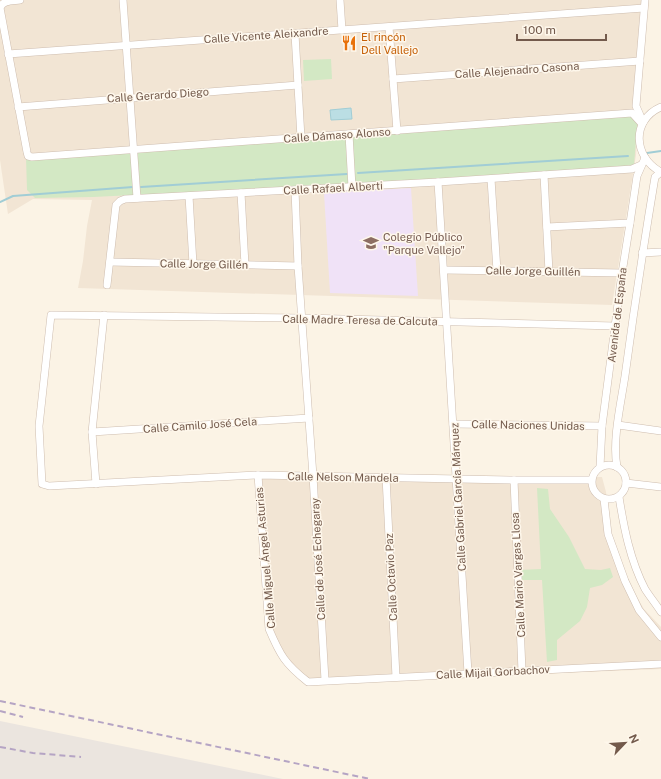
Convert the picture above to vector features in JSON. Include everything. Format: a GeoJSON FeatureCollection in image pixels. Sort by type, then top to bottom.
{"type":"FeatureCollection","features":[{"type":"Feature","properties":{"kind":"street"},"geometry":{"type":"LineString","coordinates":[[18,107],[0,8],[2,4],[7,1],[20,0]]}},
{"type":"Feature","properties":{"kind":"street"},"geometry":{"type":"LineString","coordinates":[[123,0],[137,198]]}},
{"type":"Feature","properties":{"kind":"street"},"geometry":{"type":"LineString","coordinates":[[340,0],[342,30]]}},
{"type":"Feature","properties":{"kind":"street"},"geometry":{"type":"LineString","coordinates":[[643,123],[636,106],[645,0]]}},
{"type":"Feature","properties":{"kind":"street","name":"Calle Vicente Aleixandre"},"geometry":{"type":"LineString","coordinates":[[8,54],[644,8]]}},
{"type":"Feature","properties":{"kind":"street"},"geometry":{"type":"LineString","coordinates":[[389,27],[397,131]]}},
{"type":"Feature","properties":{"kind":"street"},"geometry":{"type":"LineString","coordinates":[[295,34],[301,138]]}},
{"type":"Feature","properties":{"kind":"street","name":"Calle Alejenadro Casona"},"geometry":{"type":"LineString","coordinates":[[393,79],[640,61]]}},
{"type":"Feature","properties":{"kind":"street","name":"Calle Gerardo Diego"},"geometry":{"type":"LineString","coordinates":[[18,107],[298,85]]}},
{"type":"Feature","properties":{"kind":"street","name":"Calle Dámaso Alonso"},"geometry":{"type":"LineString","coordinates":[[18,107],[28,156],[35,157],[632,113],[643,123]]}},
{"type":"Feature","properties":{"kind":"street"},"geometry":{"type":"LineString","coordinates":[[661,107],[649,114],[643,123],[639,136],[640,147],[644,158],[649,164],[661,172]]}},
{"type":"Feature","properties":{"kind":"street"},"geometry":{"type":"LineString","coordinates":[[348,134],[352,187]]}},
{"type":"Feature","properties":{"kind":"street","name":"Avenida de España"},"geometry":{"type":"LineString","coordinates":[[600,467],[602,426],[622,273],[636,176],[644,158]]}},
{"type":"Feature","properties":{"kind":"street","name":"Calle Rafael Alberti"},"geometry":{"type":"LineString","coordinates":[[107,285],[116,205],[125,199],[438,182],[632,168],[641,165]]}},
{"type":"Feature","properties":{"kind":"street","name":"Avenida de España"},"geometry":{"type":"LineString","coordinates":[[617,467],[615,455],[618,425],[642,253],[656,177],[661,172]]}},
{"type":"Feature","properties":{"kind":"street"},"geometry":{"type":"LineString","coordinates":[[544,175],[549,272]]}},
{"type":"Feature","properties":{"kind":"street"},"geometry":{"type":"LineString","coordinates":[[492,178],[497,271]]}},
{"type":"Feature","properties":{"kind":"street","name":"Calle Gabriel García Márquez"},"geometry":{"type":"LineString","coordinates":[[438,182],[468,673]]}},
{"type":"Feature","properties":{"kind":"street","name":"Calle de José Echegaray"},"geometry":{"type":"LineString","coordinates":[[295,190],[298,266],[303,318],[325,680]]}},
{"type":"Feature","properties":{"kind":"street"},"geometry":{"type":"LineString","coordinates":[[241,193],[245,265]]}},
{"type":"Feature","properties":{"kind":"street"},"geometry":{"type":"LineString","coordinates":[[189,196],[193,264]]}},
{"type":"Feature","properties":{"kind":"street"},"geometry":{"type":"LineString","coordinates":[[547,227],[630,223]]}},
{"type":"Feature","properties":{"kind":"street"},"geometry":{"type":"LineString","coordinates":[[642,253],[661,252]]}},
{"type":"Feature","properties":{"kind":"street","name":"Calle Jorge Gillén"},"geometry":{"type":"LineString","coordinates":[[110,262],[298,266]]}},
{"type":"Feature","properties":{"kind":"street","name":"Calle Jorge Guillén"},"geometry":{"type":"LineString","coordinates":[[444,270],[622,273]]}},
{"type":"Feature","properties":{"kind":"street","name":"Calle Madre Teresa de Calcuta"},"geometry":{"type":"LineString","coordinates":[[96,484],[49,486],[42,484],[39,426],[51,315],[303,318],[615,326]]}},
{"type":"Feature","properties":{"kind":"street"},"geometry":{"type":"LineString","coordinates":[[96,484],[92,432],[104,316]]}},
{"type":"Feature","properties":{"kind":"street","name":"Calle Camilo José Cela"},"geometry":{"type":"LineString","coordinates":[[92,432],[309,418]]}},
{"type":"Feature","properties":{"kind":"street","name":"Calle Naciones Unidas"},"geometry":{"type":"LineString","coordinates":[[453,424],[602,426]]}},
{"type":"Feature","properties":{"kind":"street"},"geometry":{"type":"LineString","coordinates":[[618,425],[661,431]]}},
{"type":"Feature","properties":{"kind":"street"},"geometry":{"type":"LineString","coordinates":[[605,465],[617,467],[624,473],[626,483],[623,493],[609,500],[599,497],[593,490],[591,480],[596,470],[605,465]]}},
{"type":"Feature","properties":{"kind":"street","name":"Calle Nelson Mandela"},"geometry":{"type":"LineString","coordinates":[[96,484],[258,476],[591,480]]}},
{"type":"Feature","properties":{"kind":"street","name":"Calle Miguel Ángel Asturias"},"geometry":{"type":"LineString","coordinates":[[258,476],[269,629],[278,650],[291,669],[308,682],[325,680]]}},
{"type":"Feature","properties":{"kind":"street","name":"Calle Octavio Paz"},"geometry":{"type":"LineString","coordinates":[[386,477],[396,677]]}},
{"type":"Feature","properties":{"kind":"street","name":"Calle Mario Vargas Llosa"},"geometry":{"type":"LineString","coordinates":[[514,480],[522,671]]}},
{"type":"Feature","properties":{"kind":"street"},"geometry":{"type":"LineString","coordinates":[[626,483],[661,487]]}},
{"type":"Feature","properties":{"kind":"street"},"geometry":{"type":"LineString","coordinates":[[619,496],[622,520],[634,564],[646,590],[661,612]]}},
{"type":"Feature","properties":{"kind":"street"},"geometry":{"type":"LineString","coordinates":[[604,499],[608,534],[625,581],[639,610],[661,636]]}},
{"type":"Feature","properties":{"kind":"street","name":"Calle Mijail Gorbachov"},"geometry":{"type":"LineString","coordinates":[[325,680],[661,664]]}},
{"type":"Feature","properties":{"kind":"shaded area"},"geometry":{"type":"Polygon","coordinates":[[[0,0],[648,0],[636,155],[612,305],[78,288],[92,200],[33,199],[8,214],[0,160],[0,0]]]}},
{"type":"Feature","properties":{"kind":"shaded area","name":"Colegio Público \"Parque Vallejo\""},"geometry":{"type":"Polygon","coordinates":[[[411,188],[418,296],[330,293],[324,193],[411,188]]]}},
{"type":"Feature","properties":{"kind":"shaded area"},"geometry":{"type":"Polygon","coordinates":[[[602,477],[606,492],[610,534],[627,581],[644,609],[661,627],[661,669],[307,683],[274,646],[257,480],[264,478],[602,477]]]}},
{"type":"Feature","properties":{"kind":"shaded area"},"geometry":{"type":"Polygon","coordinates":[[[0,721],[283,779],[0,779],[0,721]]]}},
{"type":"Feature","properties":{"kind":"green space"},"geometry":{"type":"Polygon","coordinates":[[[331,59],[332,79],[304,81],[303,60],[331,59]]]}},
{"type":"Feature","properties":{"kind":"green space"},"geometry":{"type":"Polygon","coordinates":[[[638,116],[634,165],[627,166],[356,184],[93,197],[35,198],[27,190],[26,158],[638,116]]]}},
{"type":"Feature","properties":{"kind":"green space"},"geometry":{"type":"Polygon","coordinates":[[[537,488],[548,489],[550,509],[569,537],[585,569],[601,570],[610,568],[613,577],[602,585],[590,588],[587,607],[580,621],[557,640],[557,660],[547,662],[542,580],[520,580],[519,570],[541,569],[537,488]]]}},
{"type":"Feature","properties":{"kind":"water"},"geometry":{"type":"Polygon","coordinates":[[[351,108],[352,119],[331,120],[330,110],[351,108]]]}},
{"type":"Feature","properties":{"kind":"waterway"},"geometry":{"type":"LineString","coordinates":[[647,153],[661,151]]}},
{"type":"Feature","properties":{"kind":"waterway"},"geometry":{"type":"LineString","coordinates":[[358,173],[628,156]]}},
{"type":"Feature","properties":{"kind":"waterway"},"geometry":{"type":"LineString","coordinates":[[141,187],[347,174]]}},
{"type":"Feature","properties":{"kind":"waterway"},"geometry":{"type":"LineString","coordinates":[[0,202],[13,196],[133,187]]}},
{"type":"Feature","properties":{"kind":"railway"},"geometry":{"type":"LineString","coordinates":[[0,701],[370,779]]}},
{"type":"Feature","properties":{"kind":"railway"},"geometry":{"type":"LineString","coordinates":[[0,711],[23,717]]}},
{"type":"Feature","properties":{"kind":"railway"},"geometry":{"type":"LineString","coordinates":[[0,747],[33,753],[81,757]]}},
{"type":"Feature","properties":{"kind":"place","name":"El rincón Dell Vallejo"},"geometry":{"type":"Point","coordinates":[349,43]}},
{"type":"Feature","properties":{"kind":"place","name":"Colegio Público \"Parque Vallejo\""},"geometry":{"type":"Point","coordinates":[371,243]}}]}
